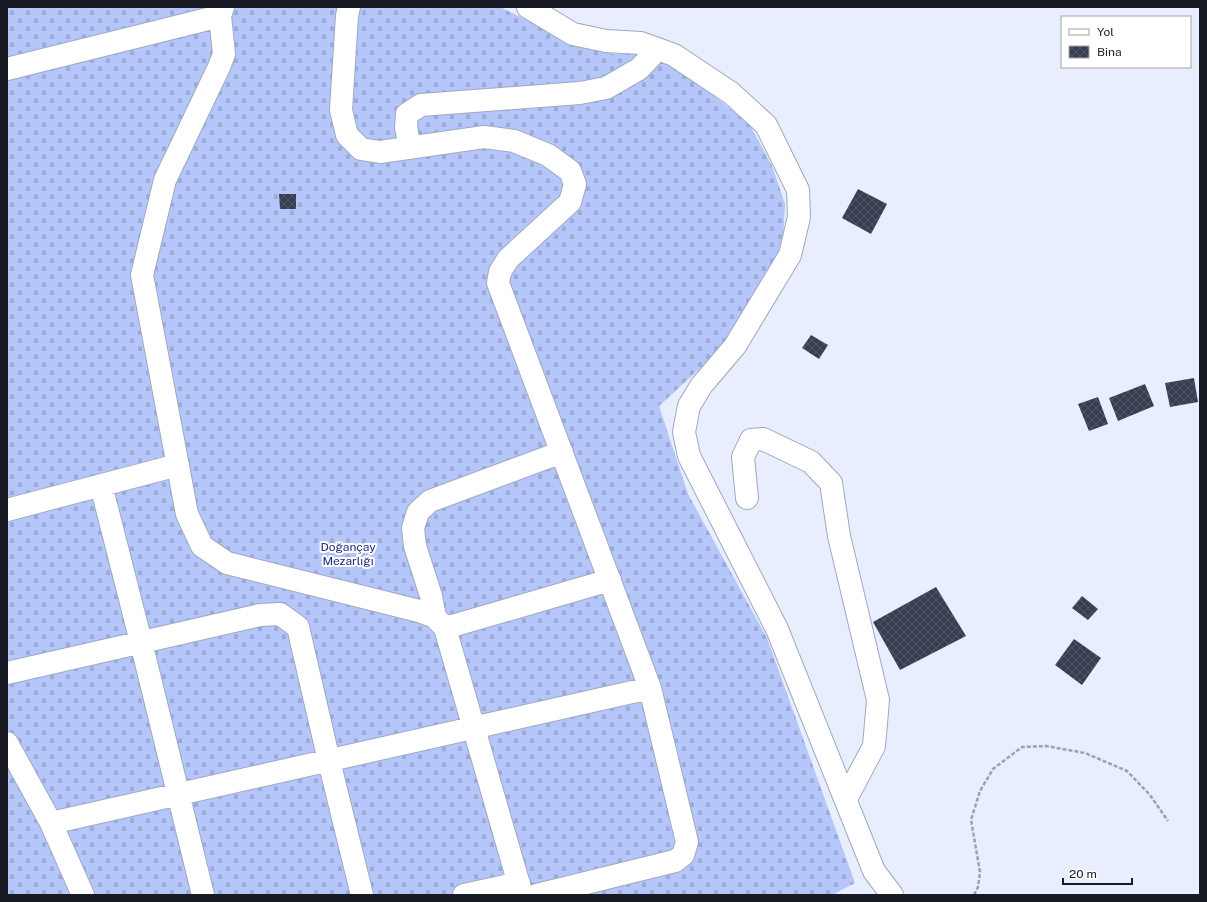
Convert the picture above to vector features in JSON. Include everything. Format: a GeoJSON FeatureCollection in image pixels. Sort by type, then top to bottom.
{"type":"FeatureCollection","features":[{"type":"Feature","properties":{"kind":"street"},"geometry":{"type":"LineString","coordinates":[[349,7],[347,16],[341,110],[347,135],[361,149],[380,152],[484,137],[514,141],[548,155],[570,171],[575,184],[570,202],[508,259],[500,272],[498,283],[650,688],[687,842],[683,855],[675,861],[536,895]]}},
{"type":"Feature","properties":{"kind":"street"},"geometry":{"type":"LineString","coordinates":[[528,7],[573,34],[606,41],[641,43],[674,55],[731,93],[766,125],[798,190],[799,217],[790,255],[735,346],[701,386],[689,406],[684,432],[689,456],[777,629],[874,871],[892,895]]}},
{"type":"Feature","properties":{"kind":"street"},"geometry":{"type":"LineString","coordinates":[[7,68],[221,12],[224,54],[165,180],[142,275],[187,514],[202,546],[227,563],[419,611],[440,622],[610,580]]}},
{"type":"Feature","properties":{"kind":"street"},"geometry":{"type":"LineString","coordinates":[[410,148],[406,127],[407,114],[421,105],[580,93],[606,88],[639,69],[658,49]]}},
{"type":"Feature","properties":{"kind":"street"},"geometry":{"type":"LineString","coordinates":[[747,498],[743,457],[751,440],[764,439],[811,462],[831,483],[839,536],[878,700],[874,746],[846,798]]}},
{"type":"Feature","properties":{"kind":"street"},"geometry":{"type":"LineString","coordinates":[[464,895],[521,889],[473,728],[415,546],[413,528],[418,512],[430,501],[562,452]]}},
{"type":"Feature","properties":{"kind":"street"},"geometry":{"type":"LineString","coordinates":[[7,510],[178,465]]}},
{"type":"Feature","properties":{"kind":"street"},"geometry":{"type":"LineString","coordinates":[[101,485],[203,895]]}},
{"type":"Feature","properties":{"kind":"street"},"geometry":{"type":"LineString","coordinates":[[7,673],[260,615],[280,614],[298,627],[362,895]]}},
{"type":"Feature","properties":{"kind":"street"},"geometry":{"type":"LineString","coordinates":[[51,823],[650,688]]}},
{"type":"Feature","properties":{"kind":"street"},"geometry":{"type":"LineString","coordinates":[[7,743],[51,823],[83,895]]}},
{"type":"Feature","properties":{"kind":"path"},"geometry":{"type":"LineString","coordinates":[[974,895],[978,887],[980,872],[971,820],[980,791],[993,769],[1022,747],[1046,746],[1085,753],[1127,770],[1150,796],[1168,821]]}},
{"type":"Feature","properties":{"kind":"green space","name":"Doğançay Mezarlığı"},"geometry":{"type":"Polygon","coordinates":[[[7,7],[500,7],[578,46],[613,54],[642,53],[671,63],[685,72],[750,125],[772,166],[785,204],[783,246],[720,350],[659,406],[688,494],[767,638],[855,883],[832,895],[7,895],[7,7]]]}},
{"type":"Feature","properties":{"kind":"building"},"geometry":{"type":"Polygon","coordinates":[[[858,189],[887,204],[871,234],[842,218],[858,189]]]}},
{"type":"Feature","properties":{"kind":"building"},"geometry":{"type":"Polygon","coordinates":[[[279,194],[296,194],[296,209],[280,209],[279,194]]]}},
{"type":"Feature","properties":{"kind":"building"},"geometry":{"type":"Polygon","coordinates":[[[811,335],[828,345],[819,359],[802,348],[811,335]]]}},
{"type":"Feature","properties":{"kind":"building"},"geometry":{"type":"Polygon","coordinates":[[[1194,378],[1198,402],[1170,407],[1165,383],[1194,378]]]}},
{"type":"Feature","properties":{"kind":"building"},"geometry":{"type":"Polygon","coordinates":[[[1145,384],[1154,406],[1118,421],[1109,398],[1145,384]]]}},
{"type":"Feature","properties":{"kind":"building"},"geometry":{"type":"Polygon","coordinates":[[[1098,397],[1108,424],[1089,431],[1078,404],[1098,397]]]}},
{"type":"Feature","properties":{"kind":"building"},"geometry":{"type":"Polygon","coordinates":[[[936,587],[966,636],[900,670],[873,622],[936,587]]]}},
{"type":"Feature","properties":{"kind":"building"},"geometry":{"type":"Polygon","coordinates":[[[1082,596],[1098,609],[1088,620],[1072,608],[1082,596]]]}},
{"type":"Feature","properties":{"kind":"building"},"geometry":{"type":"Polygon","coordinates":[[[1074,639],[1101,658],[1082,685],[1055,665],[1074,639]]]}}]}
